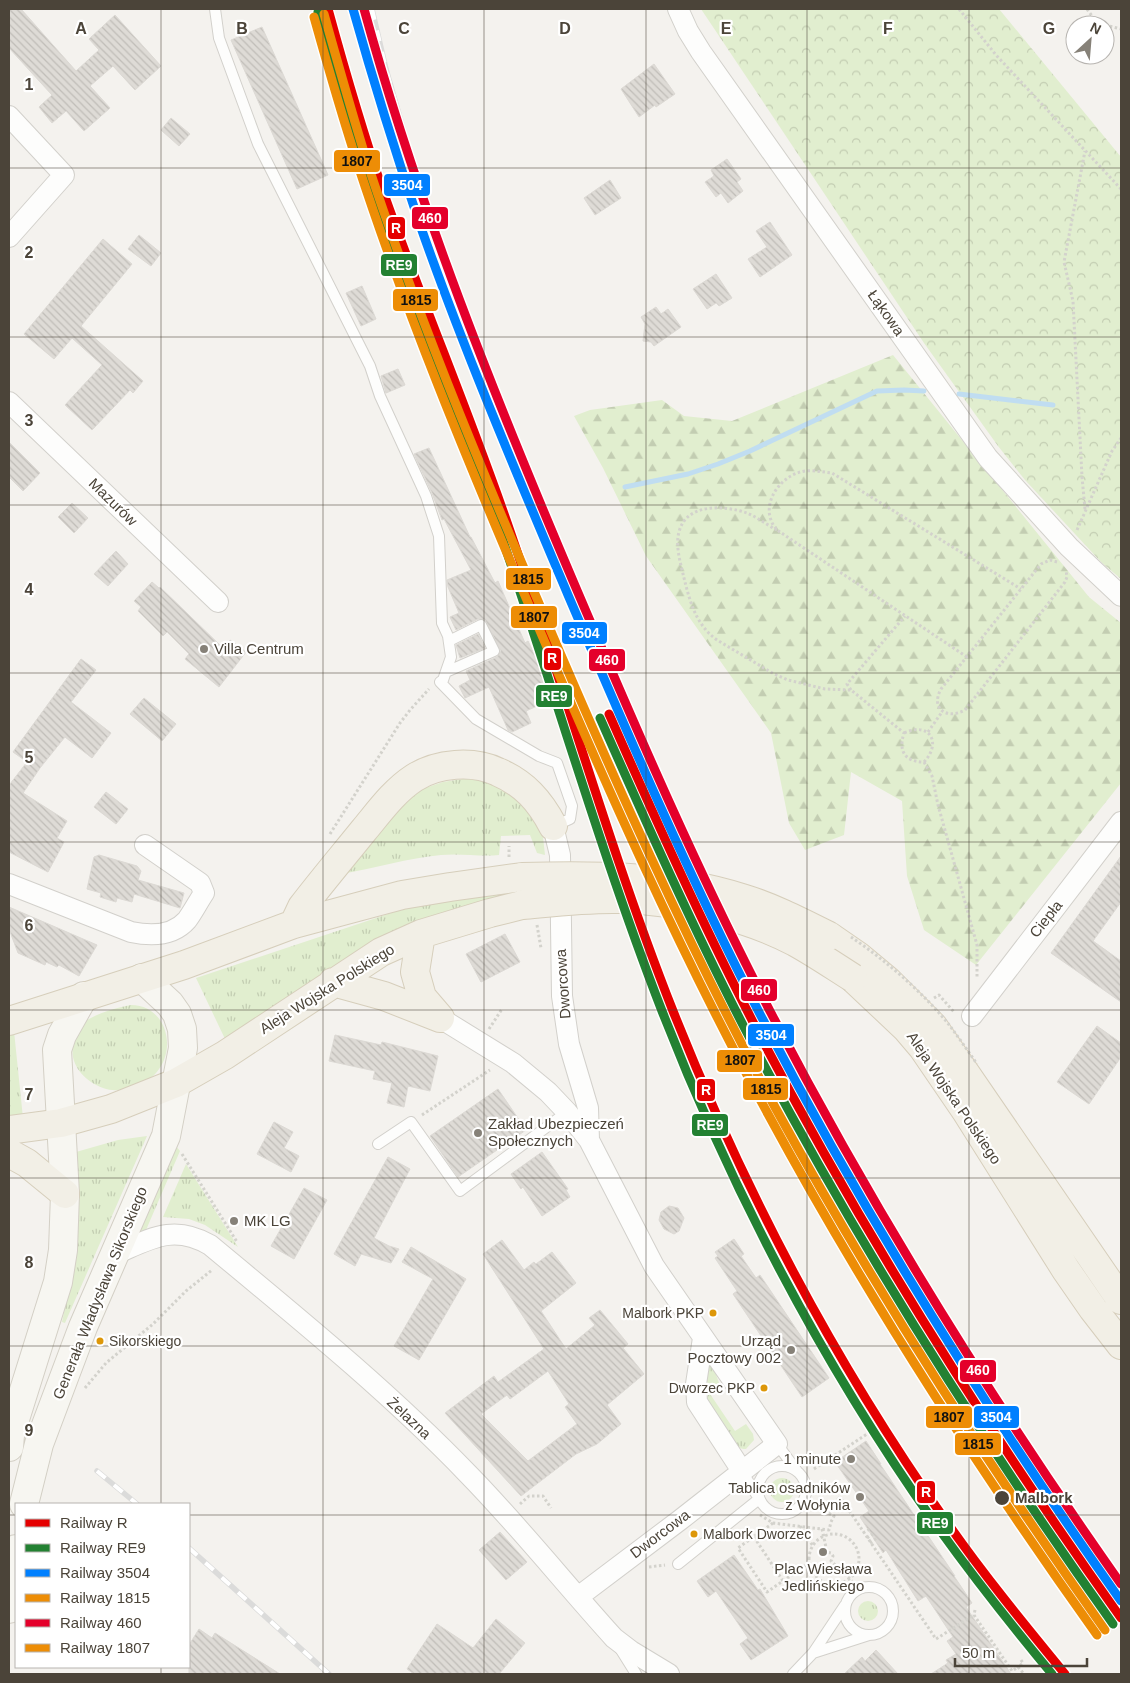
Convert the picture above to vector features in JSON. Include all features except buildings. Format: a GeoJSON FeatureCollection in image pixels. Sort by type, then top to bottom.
{"type":"FeatureCollection","features":[{"type":"Feature","properties":{"kind":"main road"},"geometry":{"type":"LineString","coordinates":[[294,924],[302,906],[382,808],[414,778],[436,768],[456,765],[477,765],[492,769],[514,779],[531,793],[544,809],[553,826]]}},
{"type":"Feature","properties":{"kind":"main road","name":"Aleja Wojska Polskiego"},"geometry":{"type":"LineString","coordinates":[[142,978],[196,961],[294,924],[402,895],[450,887],[516,867],[576,876],[644,879],[702,888],[740,897],[765,906],[829,936],[858,956],[888,981],[933,1026],[1121,1300]]}},
{"type":"Feature","properties":{"kind":"main road","name":"Aleja Wojska Polskiego"},"geometry":{"type":"LineString","coordinates":[[176,1083],[224,1054],[380,952],[422,934],[490,913],[529,912],[620,899],[686,906],[721,914],[794,942],[853,978],[906,1028],[923,1048],[966,1111],[1066,1270],[1121,1345]]}},
{"type":"Feature","properties":{"kind":"main road"},"geometry":{"type":"LineString","coordinates":[[422,934],[416,972],[422,997],[440,1018]]}},
{"type":"Feature","properties":{"kind":"main road"},"geometry":{"type":"LineString","coordinates":[[9,1021],[142,978],[170,1004],[177,1014],[182,1029],[183,1048],[176,1083],[111,1109],[61,1123],[9,1130]]}},
{"type":"Feature","properties":{"kind":"main road"},"geometry":{"type":"LineString","coordinates":[[333,982],[384,996],[440,1018]]}},
{"type":"Feature","properties":{"kind":"main road"},"geometry":{"type":"LineString","coordinates":[[9,1447],[10,1434],[58,1282],[63,1250],[65,1194],[57,1050],[62,1035],[84,996]]}},
{"type":"Feature","properties":{"kind":"main road","name":"Generała Władysława Sikorskiego"},"geometry":{"type":"LineString","coordinates":[[24,1503],[39,1444],[83,1327],[166,1136],[176,1083]]}},
{"type":"Feature","properties":{"kind":"main road"},"geometry":{"type":"LineString","coordinates":[[9,1153],[26,1163],[65,1194]]}},
{"type":"Feature","properties":{"kind":"main road"},"geometry":{"type":"LineString","coordinates":[[9,1609],[15,1557]]}},
{"type":"Feature","properties":{"kind":"street","name":"Łąkowa"},"geometry":{"type":"LineString","coordinates":[[678,9],[688,31],[701,52],[988,458],[1070,547],[1121,596]]}},
{"type":"Feature","properties":{"kind":"street"},"geometry":{"type":"LineString","coordinates":[[9,116],[64,175],[9,237]]}},
{"type":"Feature","properties":{"kind":"street","name":"Mazurów"},"geometry":{"type":"LineString","coordinates":[[9,402],[218,602]]}},
{"type":"Feature","properties":{"kind":"street","name":"Ciepła"},"geometry":{"type":"LineString","coordinates":[[969,1016],[1121,822]]}},
{"type":"Feature","properties":{"kind":"street","name":"Dworcowa"},"geometry":{"type":"LineString","coordinates":[[553,826],[560,855],[562,996],[569,1044],[588,1108],[589,1140]]}},
{"type":"Feature","properties":{"kind":"street"},"geometry":{"type":"LineString","coordinates":[[9,884],[131,932],[147,935],[167,932],[187,920],[204,893],[200,883],[145,845]]}},
{"type":"Feature","properties":{"kind":"street","name":"Dworcowa"},"geometry":{"type":"LineString","coordinates":[[440,1018],[513,1062],[544,1088],[567,1112],[589,1140],[654,1266],[777,1444],[578,1597]]}},
{"type":"Feature","properties":{"kind":"street","name":"Żelazna"},"geometry":{"type":"LineString","coordinates":[[113,1255],[166,1234],[181,1234],[198,1238],[210,1245],[389,1398],[466,1472],[507,1515],[614,1638],[631,1651],[669,1674]]}},
{"type":"Feature","properties":{"kind":"street"},"geometry":{"type":"LineString","coordinates":[[703,1338],[696,1384],[697,1402],[742,1471]]}},
{"type":"Feature","properties":{"kind":"lane"},"geometry":{"type":"LineString","coordinates":[[215,9],[219,38],[258,144],[370,366],[380,396],[426,496],[439,536],[442,623],[449,641],[451,657],[443,680],[440,682],[476,719],[539,756],[556,763],[572,806],[570,819],[553,826]]}},
{"type":"Feature","properties":{"kind":"lane"},"geometry":{"type":"LineString","coordinates":[[446,672],[494,651],[481,625],[449,641]]}},
{"type":"Feature","properties":{"kind":"lane"},"geometry":{"type":"LineString","coordinates":[[378,1144],[411,1122],[460,1192],[567,1112]]}},
{"type":"Feature","properties":{"kind":"lane"},"geometry":{"type":"LineString","coordinates":[[742,1471],[763,1506],[777,1513],[792,1512],[799,1507],[804,1501],[806,1485],[803,1478],[777,1444]]}},
{"type":"Feature","properties":{"kind":"lane"},"geometry":{"type":"LineString","coordinates":[[759,1499],[759,1483],[762,1476],[768,1470],[783,1466],[791,1467],[798,1472]]}},
{"type":"Feature","properties":{"kind":"lane"},"geometry":{"type":"LineString","coordinates":[[678,1564],[759,1499]]}},
{"type":"Feature","properties":{"kind":"lane"},"geometry":{"type":"LineString","coordinates":[[793,1674],[809,1657],[851,1595],[858,1590],[873,1588],[886,1595],[891,1602],[893,1610],[889,1624],[876,1634],[868,1635],[809,1657]]}},
{"type":"Feature","properties":{"kind":"lane"},"geometry":{"type":"LineString","coordinates":[[847,1602],[845,1609],[849,1624],[854,1630],[868,1635]]}},
{"type":"Feature","properties":{"kind":"lane"},"geometry":{"type":"LineString","coordinates":[[614,1638],[636,1674]]}},
{"type":"Feature","properties":{"kind":"lane"},"geometry":{"type":"LineString","coordinates":[[804,1674],[809,1657]]}},
{"type":"Feature","properties":{"kind":"path"},"geometry":{"type":"LineString","coordinates":[[959,9],[996,55],[1121,189]]}},
{"type":"Feature","properties":{"kind":"path"},"geometry":{"type":"LineString","coordinates":[[1086,151],[1064,262],[1074,301],[1082,477],[1086,511]]}},
{"type":"Feature","properties":{"kind":"path"},"geometry":{"type":"LineString","coordinates":[[1070,547],[1112,451],[1121,438]]}},
{"type":"Feature","properties":{"kind":"path"},"geometry":{"type":"LineString","coordinates":[[777,530],[771,520],[770,508],[771,496],[778,487],[788,477],[803,472],[832,473],[1021,588]]}},
{"type":"Feature","properties":{"kind":"path"},"geometry":{"type":"LineString","coordinates":[[851,690],[826,689],[799,684],[774,674],[709,634],[698,620],[691,605],[680,564],[678,534],[682,522],[692,514],[705,509],[721,507],[749,514],[777,530],[967,658]]}},
{"type":"Feature","properties":{"kind":"path"},"geometry":{"type":"LineString","coordinates":[[1050,560],[1059,562],[1066,571],[1067,577],[1065,582],[965,710],[958,714],[942,712],[937,703],[938,695],[1021,588],[1041,564],[1050,560]]}},
{"type":"Feature","properties":{"kind":"path"},"geometry":{"type":"LineString","coordinates":[[904,733],[851,690],[847,684],[905,616]]}},
{"type":"Feature","properties":{"kind":"path"},"geometry":{"type":"LineString","coordinates":[[329,835],[410,710],[428,689],[440,682]]}},
{"type":"Feature","properties":{"kind":"path"},"geometry":{"type":"LineString","coordinates":[[928,732],[942,712]]}},
{"type":"Feature","properties":{"kind":"path"},"geometry":{"type":"LineString","coordinates":[[916,729],[928,732],[933,742],[930,756],[924,762],[915,762],[906,758],[902,750],[901,741],[904,733],[916,729]]}},
{"type":"Feature","properties":{"kind":"path"},"geometry":{"type":"LineString","coordinates":[[924,762],[932,776],[938,805],[977,946],[969,1016],[941,997]]}},
{"type":"Feature","properties":{"kind":"path"},"geometry":{"type":"LineString","coordinates":[[509,846],[516,867]]}},
{"type":"Feature","properties":{"kind":"path"},"geometry":{"type":"LineString","coordinates":[[529,912],[542,951]]}},
{"type":"Feature","properties":{"kind":"path"},"geometry":{"type":"LineString","coordinates":[[489,1030],[502,1009]]}},
{"type":"Feature","properties":{"kind":"path"},"geometry":{"type":"LineString","coordinates":[[411,1122],[493,1068]]}},
{"type":"Feature","properties":{"kind":"path"},"geometry":{"type":"LineString","coordinates":[[182,1153],[241,1248]]}},
{"type":"Feature","properties":{"kind":"path"},"geometry":{"type":"LineString","coordinates":[[82,1391],[106,1363],[153,1324],[186,1291],[216,1267]]}},
{"type":"Feature","properties":{"kind":"path"},"geometry":{"type":"LineString","coordinates":[[814,1469],[870,1432],[872,1436]]}},
{"type":"Feature","properties":{"kind":"path"},"geometry":{"type":"LineString","coordinates":[[520,1504],[528,1496],[543,1496],[552,1508]]}},
{"type":"Feature","properties":{"kind":"path"},"geometry":{"type":"LineString","coordinates":[[750,1506],[773,1524],[830,1530],[834,1516],[828,1513],[840,1498],[936,1640],[974,1613],[1012,1671],[1023,1663],[1021,1660]]}},
{"type":"Feature","properties":{"kind":"path"},"geometry":{"type":"LineString","coordinates":[[773,1524],[738,1548],[767,1592],[809,1563]]}},
{"type":"Feature","properties":{"kind":"path"},"geometry":{"type":"LineString","coordinates":[[800,1526],[813,1546]]}},
{"type":"Feature","properties":{"kind":"path"},"geometry":{"type":"LineString","coordinates":[[822,1529],[822,1537],[827,1552],[833,1556],[831,1561],[851,1580]]}},
{"type":"Feature","properties":{"kind":"path"},"geometry":{"type":"LineString","coordinates":[[864,1533],[870,1529]]}},
{"type":"Feature","properties":{"kind":"path"},"geometry":{"type":"LineString","coordinates":[[833,1534],[839,1535],[850,1540],[854,1545],[859,1562],[851,1580],[835,1584],[823,1582],[814,1574],[809,1563],[810,1551],[822,1537],[833,1534]]}},
{"type":"Feature","properties":{"kind":"path"},"geometry":{"type":"LineString","coordinates":[[867,1538],[873,1534]]}},
{"type":"Feature","properties":{"kind":"path"},"geometry":{"type":"LineString","coordinates":[[754,1537],[783,1581]]}},
{"type":"Feature","properties":{"kind":"path"},"geometry":{"type":"LineString","coordinates":[[870,1543],[876,1538]]}},
{"type":"Feature","properties":{"kind":"path"},"geometry":{"type":"LineString","coordinates":[[646,1568],[678,1564]]}},
{"type":"Feature","properties":{"kind":"path"},"geometry":{"type":"LineString","coordinates":[[1018,1667],[1024,1674]]}},
{"type":"Feature","properties":{"kind":"green space"},"geometry":{"type":"Polygon","coordinates":[[[701,9],[999,9],[1121,157],[1121,579],[1101,562],[1025,480],[998,446],[924,343],[701,9]]]}},
{"type":"Feature","properties":{"kind":"green space"},"geometry":{"type":"Polygon","coordinates":[[[893,355],[1089,597],[1121,623],[1121,783],[976,965],[924,930],[907,876],[902,801],[851,772],[844,835],[805,850],[789,823],[771,733],[646,556],[603,468],[574,416],[590,410],[662,400],[684,416],[732,421],[893,355]]]}},
{"type":"Feature","properties":{"kind":"green space"},"geometry":{"type":"Polygon","coordinates":[[[475,777],[492,782],[517,798],[542,828],[545,855],[537,853],[530,835],[501,836],[499,855],[429,856],[342,874],[406,801],[425,788],[443,782],[475,777]]]}},
{"type":"Feature","properties":{"kind":"green space"},"geometry":{"type":"Polygon","coordinates":[[[510,889],[511,897],[226,1041],[196,978],[412,906],[510,889]]]}},
{"type":"Feature","properties":{"kind":"green space"},"geometry":{"type":"Polygon","coordinates":[[[131,1005],[143,1007],[153,1012],[160,1020],[165,1030],[167,1041],[163,1063],[154,1075],[143,1082],[126,1089],[111,1090],[103,1088],[88,1080],[74,1062],[73,1046],[77,1031],[89,1019],[111,1010],[131,1005]]]}},
{"type":"Feature","properties":{"kind":"green space"},"geometry":{"type":"Polygon","coordinates":[[[14,1031],[23,1118],[9,1119],[9,1032],[14,1031]]]}},
{"type":"Feature","properties":{"kind":"green space"},"geometry":{"type":"Polygon","coordinates":[[[147,1136],[65,1323],[62,1322],[70,1280],[77,1216],[76,1152],[118,1140],[147,1136]]]}},
{"type":"Feature","properties":{"kind":"green space"},"geometry":{"type":"Polygon","coordinates":[[[176,1146],[180,1151],[146,1230],[138,1232],[176,1146]]]}},
{"type":"Feature","properties":{"kind":"green space"},"geometry":{"type":"Polygon","coordinates":[[[186,1164],[238,1247],[205,1225],[189,1219],[163,1217],[186,1164]]]}},
{"type":"Feature","properties":{"kind":"green space"},"geometry":{"type":"Polygon","coordinates":[[[710,1357],[719,1383],[708,1391],[735,1431],[746,1424],[753,1434],[754,1440],[746,1449],[735,1446],[704,1400],[705,1375],[710,1357]]]}},
{"type":"Feature","properties":{"kind":"green space"},"geometry":{"type":"Polygon","coordinates":[[[782,1478],[787,1479],[793,1485],[793,1495],[787,1501],[782,1502],[777,1501],[771,1495],[770,1490],[771,1485],[777,1479],[782,1478]]]}},
{"type":"Feature","properties":{"kind":"green space"},"geometry":{"type":"Polygon","coordinates":[[[868,1601],[875,1604],[878,1611],[875,1618],[868,1621],[861,1618],[858,1611],[861,1604],[868,1601]]]}},
{"type":"Feature","properties":{"kind":"waterway"},"geometry":{"type":"LineString","coordinates":[[625,487],[688,474],[718,464],[750,451],[877,391],[924,391]]}},
{"type":"Feature","properties":{"kind":"waterway"},"geometry":{"type":"LineString","coordinates":[[959,394],[1053,405]]}},
{"type":"Feature","properties":{"kind":"railway"},"geometry":{"type":"LineString","coordinates":[[372,9],[386,69],[415,170]]}},
{"type":"Feature","properties":{"kind":"railway"},"geometry":{"type":"LineString","coordinates":[[97,1471],[136,1503]]}},
{"type":"Feature","properties":{"kind":"railway"},"geometry":{"type":"LineString","coordinates":[[190,1549],[329,1674]]}},
{"type":"Feature","properties":{"kind":"rail line","name":"R"},"geometry":{"type":"LineString","coordinates":[[328,9],[354,102],[384,194],[495,488],[650,952],[730,1144],[794,1274],[866,1400],[960,1541],[1065,1674]]}},
{"type":"Feature","properties":{"kind":"rail line","name":"3504"},"geometry":{"type":"LineString","coordinates":[[353,9],[384,115],[419,222],[472,363],[591,648],[709,912],[801,1092],[931,1315],[1024,1459],[1121,1601]]}},
{"type":"Feature","properties":{"kind":"rail line","name":"460"},"geometry":{"type":"LineString","coordinates":[[364,9],[409,157],[434,230],[516,445],[669,802],[744,961],[810,1087],[936,1304],[1026,1445],[1121,1584]]}},
{"type":"Feature","properties":{"kind":"rail line","name":"RE9"},"geometry":{"type":"LineString","coordinates":[[318,12],[374,196],[500,532],[598,833],[640,952],[662,1011],[719,1146],[785,1279],[858,1407],[939,1529],[994,1603],[1052,1674]]}},
{"type":"Feature","properties":{"kind":"rail line","name":"1815"},"geometry":{"type":"LineString","coordinates":[[324,14],[367,162],[426,328],[492,493],[622,794],[681,921],[743,1047],[852,1243],[975,1439],[1105,1630]]}},
{"type":"Feature","properties":{"kind":"rail line","name":"1807"},"geometry":{"type":"LineString","coordinates":[[314,17],[358,165],[417,332],[483,496],[557,669],[613,798],[672,926],[768,1114],[844,1248],[966,1444],[1097,1635]]}},
{"type":"Feature","properties":{"kind":"rail line","name":"R"},"geometry":{"type":"LineString","coordinates":[[609,714],[715,946],[753,1022],[837,1176],[881,1252],[973,1400],[1021,1474],[1121,1618]]}},
{"type":"Feature","properties":{"kind":"rail line","name":"RE9"},"geometry":{"type":"LineString","coordinates":[[600,718],[706,951],[785,1105],[828,1181],[872,1257],[965,1406],[1113,1624]]}},
{"type":"Feature","properties":{"kind":"place","name":"Villa Centrum"},"geometry":{"type":"Point","coordinates":[204,649]}},
{"type":"Feature","properties":{"kind":"place","name":"Zakład Ubezpieczeń Społecznych"},"geometry":{"type":"Point","coordinates":[478,1133]}},
{"type":"Feature","properties":{"kind":"place","name":"MK LG"},"geometry":{"type":"Point","coordinates":[234,1221]}},
{"type":"Feature","properties":{"kind":"place","name":"Malbork PKP"},"geometry":{"type":"Point","coordinates":[713,1313]}},
{"type":"Feature","properties":{"kind":"place","name":"Sikorskiego"},"geometry":{"type":"Point","coordinates":[100,1341]}},
{"type":"Feature","properties":{"kind":"place","name":"Urząd Pocztowy 002"},"geometry":{"type":"Point","coordinates":[791,1350]}},
{"type":"Feature","properties":{"kind":"place","name":"Dworzec PKP"},"geometry":{"type":"Point","coordinates":[764,1388]}},
{"type":"Feature","properties":{"kind":"place","name":"1 minute"},"geometry":{"type":"Point","coordinates":[851,1459]}},
{"type":"Feature","properties":{"kind":"place","name":"Tablica osadników z Wołynia"},"geometry":{"type":"Point","coordinates":[860,1497]}},
{"type":"Feature","properties":{"kind":"place","name":"Malbork"},"geometry":{"type":"Point","coordinates":[1002,1498]}},
{"type":"Feature","properties":{"kind":"place","name":"Malbork Dworzec"},"geometry":{"type":"Point","coordinates":[694,1534]}},
{"type":"Feature","properties":{"kind":"place","name":"Plac Wiesława Jedlińskiego"},"geometry":{"type":"Point","coordinates":[823,1552]}}]}
